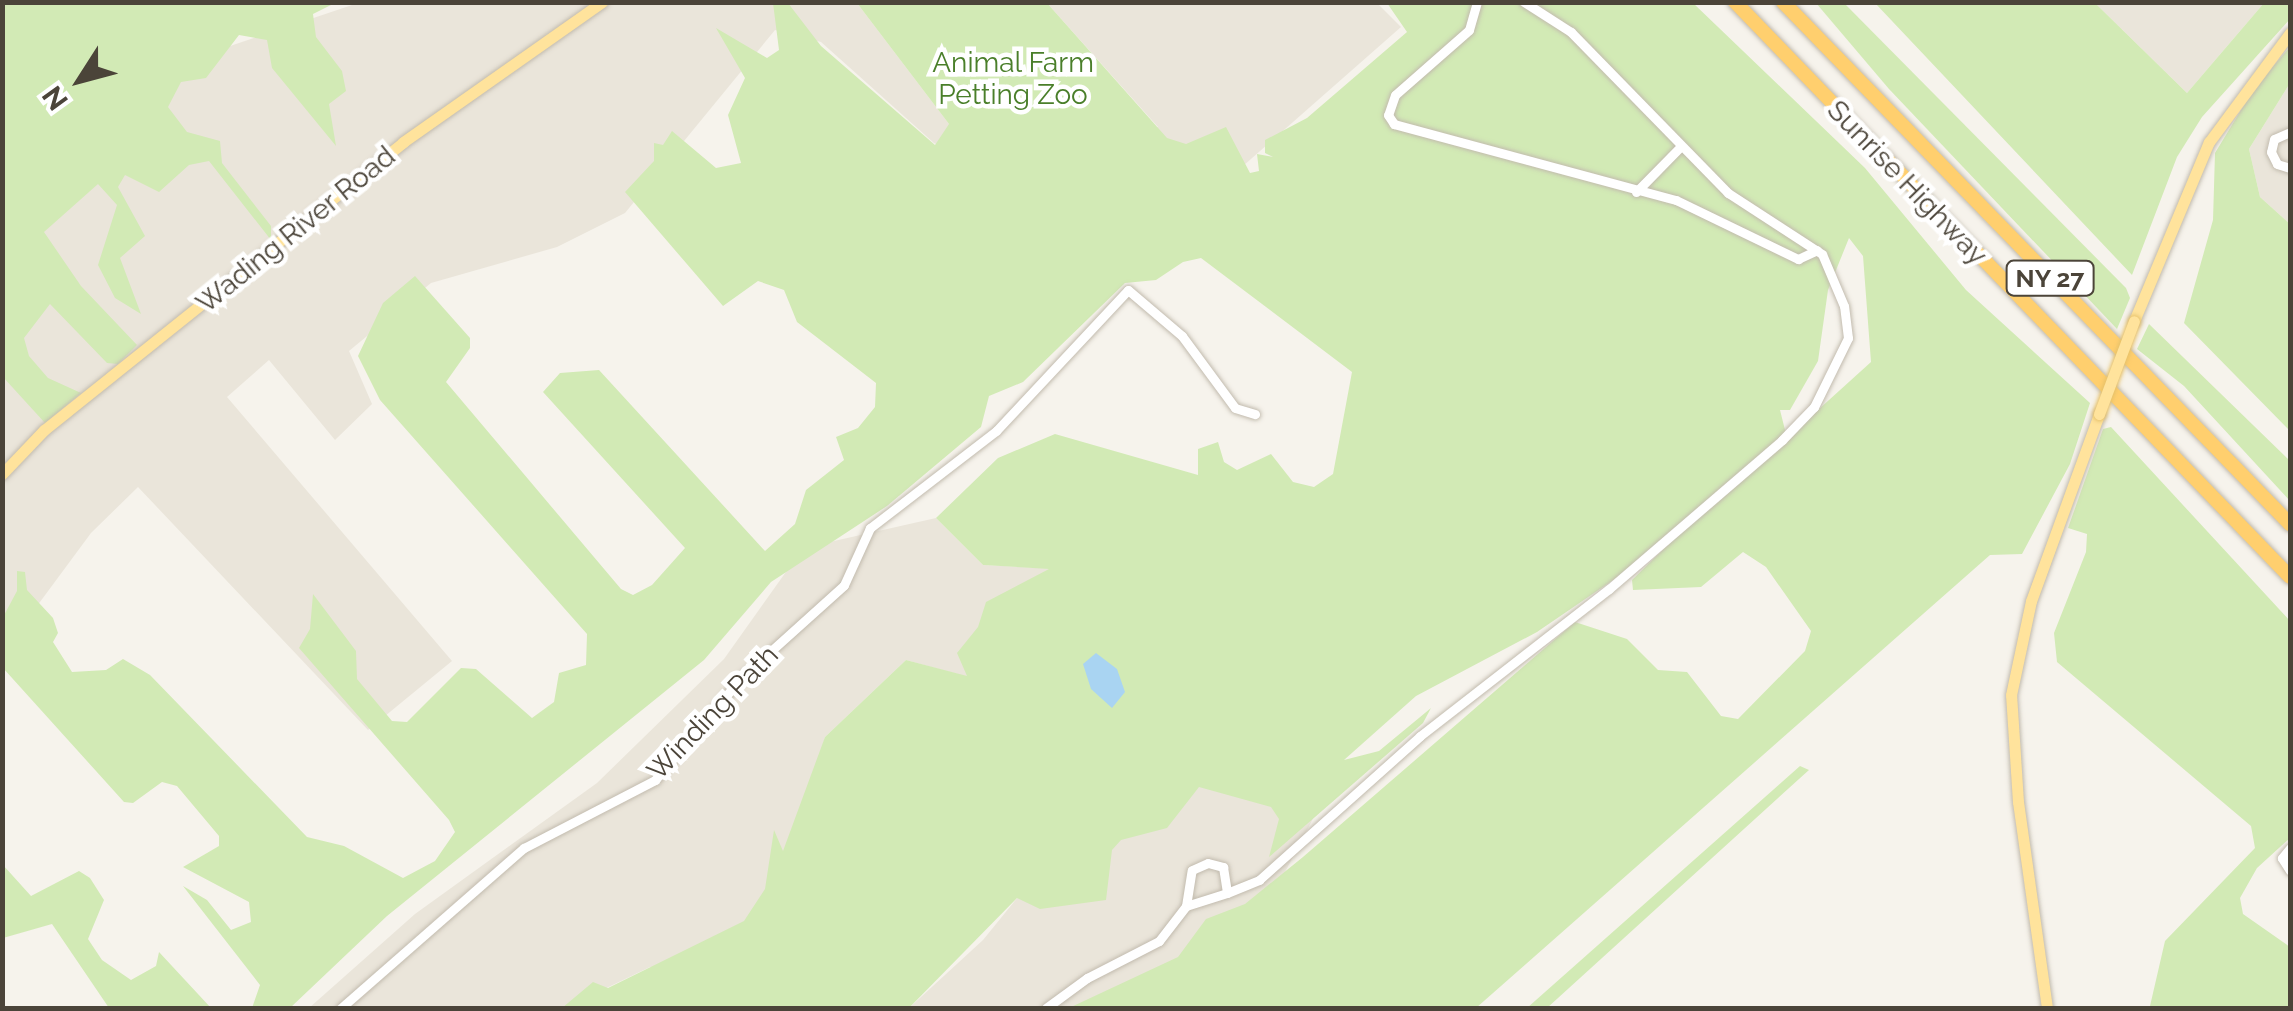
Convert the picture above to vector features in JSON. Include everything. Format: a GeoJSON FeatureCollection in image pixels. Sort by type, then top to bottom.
{"type":"FeatureCollection","features":[{"type":"Feature","properties":{"kind":"highway"},"geometry":{"type":"LineString","coordinates":[[1726,2],[1778,50]]}},
{"type":"Feature","properties":{"kind":"highway","name":"Sunrise Highway"},"geometry":{"type":"LineString","coordinates":[[1734,2],[2290,577]]}},
{"type":"Feature","properties":{"kind":"highway","name":"Sunrise Highway"},"geometry":{"type":"LineString","coordinates":[[1783,2],[2290,524]]}},
{"type":"Feature","properties":{"kind":"main road","name":"Wading River Road"},"geometry":{"type":"LineString","coordinates":[[2,474],[44,430],[403,142],[602,2]]}},
{"type":"Feature","properties":{"kind":"main road"},"geometry":{"type":"LineString","coordinates":[[2047,1008],[2010,718],[2025,626],[2134,321],[2208,142],[2290,33]]}},
{"type":"Feature","properties":{"kind":"street"},"geometry":{"type":"LineString","coordinates":[[1477,2],[1469,30],[1395,95],[1388,115],[1394,124],[1711,214],[1798,258],[1817,250]]}},
{"type":"Feature","properties":{"kind":"street"},"geometry":{"type":"LineString","coordinates":[[1186,906],[1259,880],[1420,736],[1609,588],[1814,407],[1848,338],[1832,268],[1817,250],[1728,193],[1572,32],[1524,2]]}},
{"type":"Feature","properties":{"kind":"street"},"geometry":{"type":"LineString","coordinates":[[2290,132],[2274,139],[2271,152],[2277,164],[2290,168]]}},
{"type":"Feature","properties":{"kind":"street"},"geometry":{"type":"LineString","coordinates":[[1636,192],[1680,146]]}},
{"type":"Feature","properties":{"kind":"street","name":"Winding Path"},"geometry":{"type":"LineString","coordinates":[[340,1008],[524,848],[655,780],[742,676],[844,585],[870,528],[996,431],[1128,290],[1182,336],[1235,408],[1255,414]]}},
{"type":"Feature","properties":{"kind":"street"},"geometry":{"type":"LineString","coordinates":[[2290,848],[2282,858],[2290,870]]}},
{"type":"Feature","properties":{"kind":"street"},"geometry":{"type":"LineString","coordinates":[[1046,1008],[1086,978],[1159,941],[1186,906],[1192,870],[1208,863],[1223,867],[1227,893]]}},
{"type":"Feature","properties":{"kind":"shaded area"},"geometry":{"type":"Polygon","coordinates":[[[358,3],[857,3],[981,166],[934,143],[821,42],[775,30],[625,213],[557,247],[431,283],[349,351],[372,404],[335,440],[269,360],[227,397],[452,661],[368,730],[138,487],[91,533],[3,652],[3,233],[165,68],[358,3]]]}},
{"type":"Feature","properties":{"kind":"shaded area"},"geometry":{"type":"Polygon","coordinates":[[[1047,3],[1377,3],[1401,27],[1210,195],[1084,144],[1158,127],[1047,3]]]}},
{"type":"Feature","properties":{"kind":"shaded area"},"geometry":{"type":"Polygon","coordinates":[[[2095,3],[2264,3],[2187,93],[2095,3]]]}},
{"type":"Feature","properties":{"kind":"shaded area"},"geometry":{"type":"Polygon","coordinates":[[[2290,83],[2290,224],[2260,197],[2249,149],[2290,83]]]}},
{"type":"Feature","properties":{"kind":"shaded area"},"geometry":{"type":"Polygon","coordinates":[[[936,518],[983,565],[1096,571],[1134,598],[975,679],[906,660],[825,737],[779,907],[707,967],[650,967],[565,1008],[309,1008],[415,914],[597,783],[724,659],[803,548],[936,518]]]}},
{"type":"Feature","properties":{"kind":"shaded area"},"geometry":{"type":"Polygon","coordinates":[[[1343,761],[1257,926],[1109,1008],[909,1008],[983,940],[1110,784],[1343,761]]]}},
{"type":"Feature","properties":{"kind":"green space"},"geometry":{"type":"Polygon","coordinates":[[[3,3],[335,3],[313,14],[316,37],[342,71],[346,91],[329,104],[336,146],[272,68],[267,40],[239,35],[206,78],[181,82],[168,107],[187,132],[220,141],[222,163],[271,226],[271,240],[209,161],[189,165],[159,192],[125,175],[118,187],[145,236],[120,258],[141,314],[115,298],[98,265],[117,205],[98,184],[44,232],[81,286],[137,345],[118,364],[107,363],[50,304],[24,338],[29,356],[48,378],[81,393],[45,423],[3,377],[3,3]]]}},
{"type":"Feature","properties":{"kind":"green space","name":"Animal Farm Petting Zoo"},"geometry":{"type":"Polygon","coordinates":[[[773,3],[788,3],[821,46],[935,145],[949,124],[857,3],[1047,3],[1167,138],[1186,144],[1226,127],[1250,173],[1259,171],[1257,154],[1273,157],[1265,153],[1265,140],[1307,118],[1407,32],[1387,3],[1693,3],[1865,168],[1966,290],[2090,403],[2070,464],[2022,554],[1990,555],[1476,1008],[1069,1008],[1178,957],[1206,919],[1245,904],[1575,622],[1627,639],[1658,670],[1687,672],[1721,716],[1738,719],[1805,651],[1811,631],[1766,567],[1743,552],[1701,587],[1633,590],[1632,580],[1676,537],[1537,632],[1416,696],[1344,760],[1379,751],[1431,708],[1423,723],[1269,857],[1279,819],[1271,807],[1199,787],[1167,828],[1121,840],[1112,850],[1106,900],[1040,909],[1017,898],[909,1008],[562,1008],[593,982],[608,988],[744,921],[765,889],[774,830],[783,851],[825,737],[906,660],[967,676],[957,653],[978,627],[986,602],[1049,569],[983,565],[936,518],[998,458],[1055,434],[1198,475],[1198,449],[1218,442],[1224,462],[1237,470],[1271,454],[1293,482],[1314,487],[1333,474],[1352,372],[1201,258],[1183,262],[1156,280],[1125,283],[1023,382],[989,396],[981,427],[887,506],[771,582],[704,660],[387,916],[290,1008],[252,1008],[260,985],[183,886],[207,900],[231,930],[251,922],[249,902],[183,867],[219,846],[219,836],[177,786],[162,782],[133,803],[124,802],[3,668],[2,619],[17,591],[17,571],[25,572],[27,590],[53,618],[58,633],[53,642],[72,672],[106,670],[123,659],[150,675],[307,837],[344,846],[403,878],[435,861],[455,832],[449,820],[299,648],[310,629],[313,594],[356,651],[357,679],[392,721],[407,722],[461,668],[476,669],[532,718],[554,702],[559,673],[586,665],[587,634],[380,400],[358,356],[383,303],[415,276],[470,338],[470,348],[446,382],[621,589],[633,595],[652,585],[685,548],[543,392],[560,373],[599,370],[765,551],[795,524],[806,490],[844,460],[836,437],[858,428],[875,407],[876,383],[797,322],[784,290],[758,281],[723,306],[625,192],[654,161],[654,143],[663,145],[672,131],[716,168],[741,163],[728,115],[745,78],[716,28],[767,58],[779,50],[773,3]],[[1849,238],[1828,290],[1818,361],[1790,410],[1780,410],[1787,438],[1871,362],[1863,256],[1849,238]]]}},
{"type":"Feature","properties":{"kind":"green space"},"geometry":{"type":"Polygon","coordinates":[[[1816,3],[1844,3],[2126,288],[2130,298],[2117,329],[1889,89],[1816,3]]]}},
{"type":"Feature","properties":{"kind":"green space"},"geometry":{"type":"Polygon","coordinates":[[[1875,3],[2095,3],[2187,93],[2264,3],[2290,3],[2290,19],[2202,117],[2177,157],[2132,275],[1875,3]]]}},
{"type":"Feature","properties":{"kind":"green space"},"geometry":{"type":"Polygon","coordinates":[[[2290,47],[2290,83],[2249,149],[2260,197],[2290,224],[2290,431],[2184,323],[2213,220],[2215,153],[2255,87],[2290,47]]]}},
{"type":"Feature","properties":{"kind":"green space"},"geometry":{"type":"Polygon","coordinates":[[[2149,324],[2290,461],[2290,501],[2184,386],[2137,349],[2149,324]]]}},
{"type":"Feature","properties":{"kind":"green space"},"geometry":{"type":"Polygon","coordinates":[[[2111,427],[2290,621],[2290,838],[2257,868],[2240,898],[2243,914],[2290,947],[2290,1008],[2140,1008],[2150,1006],[2165,941],[2255,848],[2251,826],[2057,662],[2054,633],[2086,552],[2087,534],[2068,528],[2103,429],[2111,427]]]}},
{"type":"Feature","properties":{"kind":"green space"},"geometry":{"type":"Polygon","coordinates":[[[1800,766],[1809,770],[1547,1008],[1527,1008],[1800,766]]]}},
{"type":"Feature","properties":{"kind":"green space"},"geometry":{"type":"Polygon","coordinates":[[[3,865],[31,896],[79,871],[90,878],[104,900],[88,939],[102,960],[131,980],[156,966],[159,952],[211,1008],[109,1008],[52,924],[3,938],[3,865]]]}},
{"type":"Feature","properties":{"kind":"water"},"geometry":{"type":"Polygon","coordinates":[[[1096,653],[1117,669],[1125,692],[1112,708],[1091,689],[1083,664],[1096,653]]]}}]}
